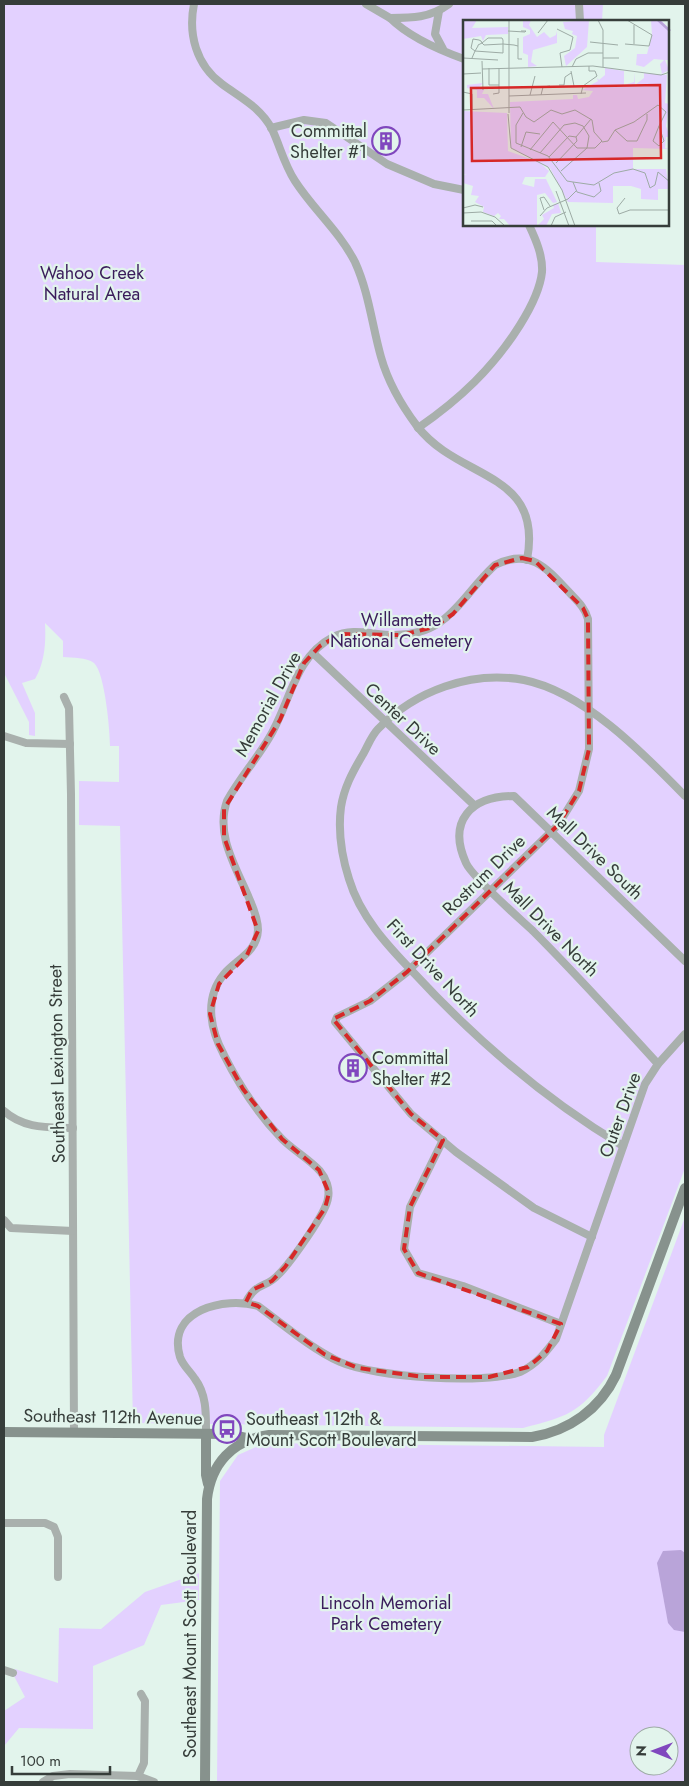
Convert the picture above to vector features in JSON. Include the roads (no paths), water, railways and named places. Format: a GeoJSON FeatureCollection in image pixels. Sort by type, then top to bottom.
{"type":"FeatureCollection","features":[{"type":"Feature","properties":{"kind":"main road","name":"Southeast Mount Scott Boulevard"},"geometry":{"type":"LineString","coordinates":[[206,1782],[209,1487],[212,1474],[223,1458],[251,1439],[274,1435],[532,1437],[558,1431],[575,1422],[602,1399],[616,1376],[685,1188]]}},
{"type":"Feature","properties":{"kind":"main road","name":"Southeast 112th Avenue"},"geometry":{"type":"LineString","coordinates":[[4,1432],[206,1434],[238,1436],[251,1439]]}},
{"type":"Feature","properties":{"kind":"main road","name":"Southeast Mount Scott Boulevard"},"geometry":{"type":"LineString","coordinates":[[206,1434],[206,1475],[209,1487]]}},
{"type":"Feature","properties":{"kind":"street"},"geometry":{"type":"LineString","coordinates":[[194,4],[193,37],[199,57],[206,69],[224,86],[256,107],[271,128],[283,159],[294,179],[336,231],[355,262],[368,297],[385,370],[418,428],[454,459],[499,482],[512,492],[523,508],[529,524],[527,560],[535,561],[548,570],[586,613],[588,708]]}},
{"type":"Feature","properties":{"kind":"street"},"geometry":{"type":"LineString","coordinates":[[366,4],[390,18],[407,31],[463,59]]}},
{"type":"Feature","properties":{"kind":"street"},"geometry":{"type":"LineString","coordinates":[[390,18],[417,18],[439,11],[449,4]]}},
{"type":"Feature","properties":{"kind":"street"},"geometry":{"type":"LineString","coordinates":[[579,4],[580,20]]}},
{"type":"Feature","properties":{"kind":"street"},"geometry":{"type":"LineString","coordinates":[[439,11],[435,34],[445,51]]}},
{"type":"Feature","properties":{"kind":"street"},"geometry":{"type":"LineString","coordinates":[[271,128],[304,120],[326,123],[388,164],[434,184],[463,190]]}},
{"type":"Feature","properties":{"kind":"street"},"geometry":{"type":"LineString","coordinates":[[418,428],[457,400],[474,385],[501,354],[526,315],[539,288],[542,273],[539,250],[529,226]]}},
{"type":"Feature","properties":{"kind":"street","name":"Memorial Drive"},"geometry":{"type":"LineString","coordinates":[[246,1302],[252,1290],[272,1281],[285,1267],[325,1208],[329,1193],[325,1178],[319,1170],[282,1139],[250,1100],[228,1065],[214,1034],[210,1014],[214,994],[224,974],[252,948],[258,930],[252,906],[224,837],[223,816],[226,801],[270,737],[282,715],[298,673],[313,653],[332,638],[346,633],[360,631],[402,635],[434,627],[453,614],[495,565],[512,559],[527,560]]}},
{"type":"Feature","properties":{"kind":"street","name":"Center Drive"},"geometry":{"type":"LineString","coordinates":[[313,653],[474,805]]}},
{"type":"Feature","properties":{"kind":"street","name":"First Drive North"},"geometry":{"type":"LineString","coordinates":[[624,1146],[582,1122],[480,1039],[384,941],[363,910],[349,880],[341,842],[341,807],[348,780],[377,731],[408,704],[439,688],[468,680],[499,678],[524,680],[547,688],[588,708],[660,771],[685,796]]}},
{"type":"Feature","properties":{"kind":"street","name":"Southeast Lexington Street"},"geometry":{"type":"LineString","coordinates":[[64,697],[69,708],[70,744],[74,1433]]}},
{"type":"Feature","properties":{"kind":"street","name":"Rostrum Drive"},"geometry":{"type":"LineString","coordinates":[[443,1140],[410,1114],[335,1022],[337,1017],[370,1000],[407,972],[490,889],[558,825],[579,791],[589,749],[588,708]]}},
{"type":"Feature","properties":{"kind":"street"},"geometry":{"type":"LineString","coordinates":[[4,736],[26,742],[70,744]]}},
{"type":"Feature","properties":{"kind":"street","name":"Mall Drive South"},"geometry":{"type":"LineString","coordinates":[[474,805],[496,796],[514,796],[685,961]]}},
{"type":"Feature","properties":{"kind":"street","name":"Mall Drive North"},"geometry":{"type":"LineString","coordinates":[[474,805],[463,818],[458,840],[467,865],[563,961],[658,1064]]}},
{"type":"Feature","properties":{"kind":"street","name":"Outer Drive"},"geometry":{"type":"LineString","coordinates":[[246,1302],[258,1306],[312,1346],[342,1363],[373,1371],[417,1376],[489,1377],[519,1372],[538,1360],[556,1339],[645,1084],[658,1064],[685,1034]]}},
{"type":"Feature","properties":{"kind":"street"},"geometry":{"type":"LineString","coordinates":[[4,1111],[28,1126],[73,1128]]}},
{"type":"Feature","properties":{"kind":"street"},"geometry":{"type":"LineString","coordinates":[[561,1324],[472,1290],[418,1273],[404,1249],[410,1207],[443,1140],[534,1208],[592,1236]]}},
{"type":"Feature","properties":{"kind":"street"},"geometry":{"type":"LineString","coordinates":[[4,1220],[7,1230],[73,1230]]}},
{"type":"Feature","properties":{"kind":"street"},"geometry":{"type":"LineString","coordinates":[[206,1434],[203,1392],[180,1356],[181,1331],[196,1312],[208,1306],[222,1302],[246,1302]]}},
{"type":"Feature","properties":{"kind":"street"},"geometry":{"type":"LineString","coordinates":[[4,1523],[45,1523],[54,1528],[58,1537],[58,1577]]}},
{"type":"Feature","properties":{"kind":"street"},"geometry":{"type":"LineString","coordinates":[[4,1670],[13,1673]]}},
{"type":"Feature","properties":{"kind":"street"},"geometry":{"type":"LineString","coordinates":[[138,1776],[144,1762],[145,1701],[141,1694]]}},
{"type":"Feature","properties":{"kind":"street"},"geometry":{"type":"LineString","coordinates":[[45,1781],[70,1774],[138,1776],[154,1782]]}},
{"type":"Feature","properties":{"kind":"place","name":"Committal Shelter #1"},"geometry":{"type":"Point","coordinates":[386,141]}},
{"type":"Feature","properties":{"kind":"place","name":"Committal Shelter #2"},"geometry":{"type":"Point","coordinates":[353,1068]}},
{"type":"Feature","properties":{"kind":"place","name":"Southeast 112th & Mount Scott Boulevard"},"geometry":{"type":"Point","coordinates":[227,1429]}},
{"type":"Feature","properties":{"kind":"park label","name":"Wahoo Creek Natural Area"},"geometry":{"type":"Point","coordinates":[92,283]}},
{"type":"Feature","properties":{"kind":"park label","name":"Willamette National Cemetery"},"geometry":{"type":"Point","coordinates":[401,630]}},
{"type":"Feature","properties":{"kind":"park label","name":"Lincoln Memorial Park Cemetery"},"geometry":{"type":"Point","coordinates":[386,1614]}}]}
